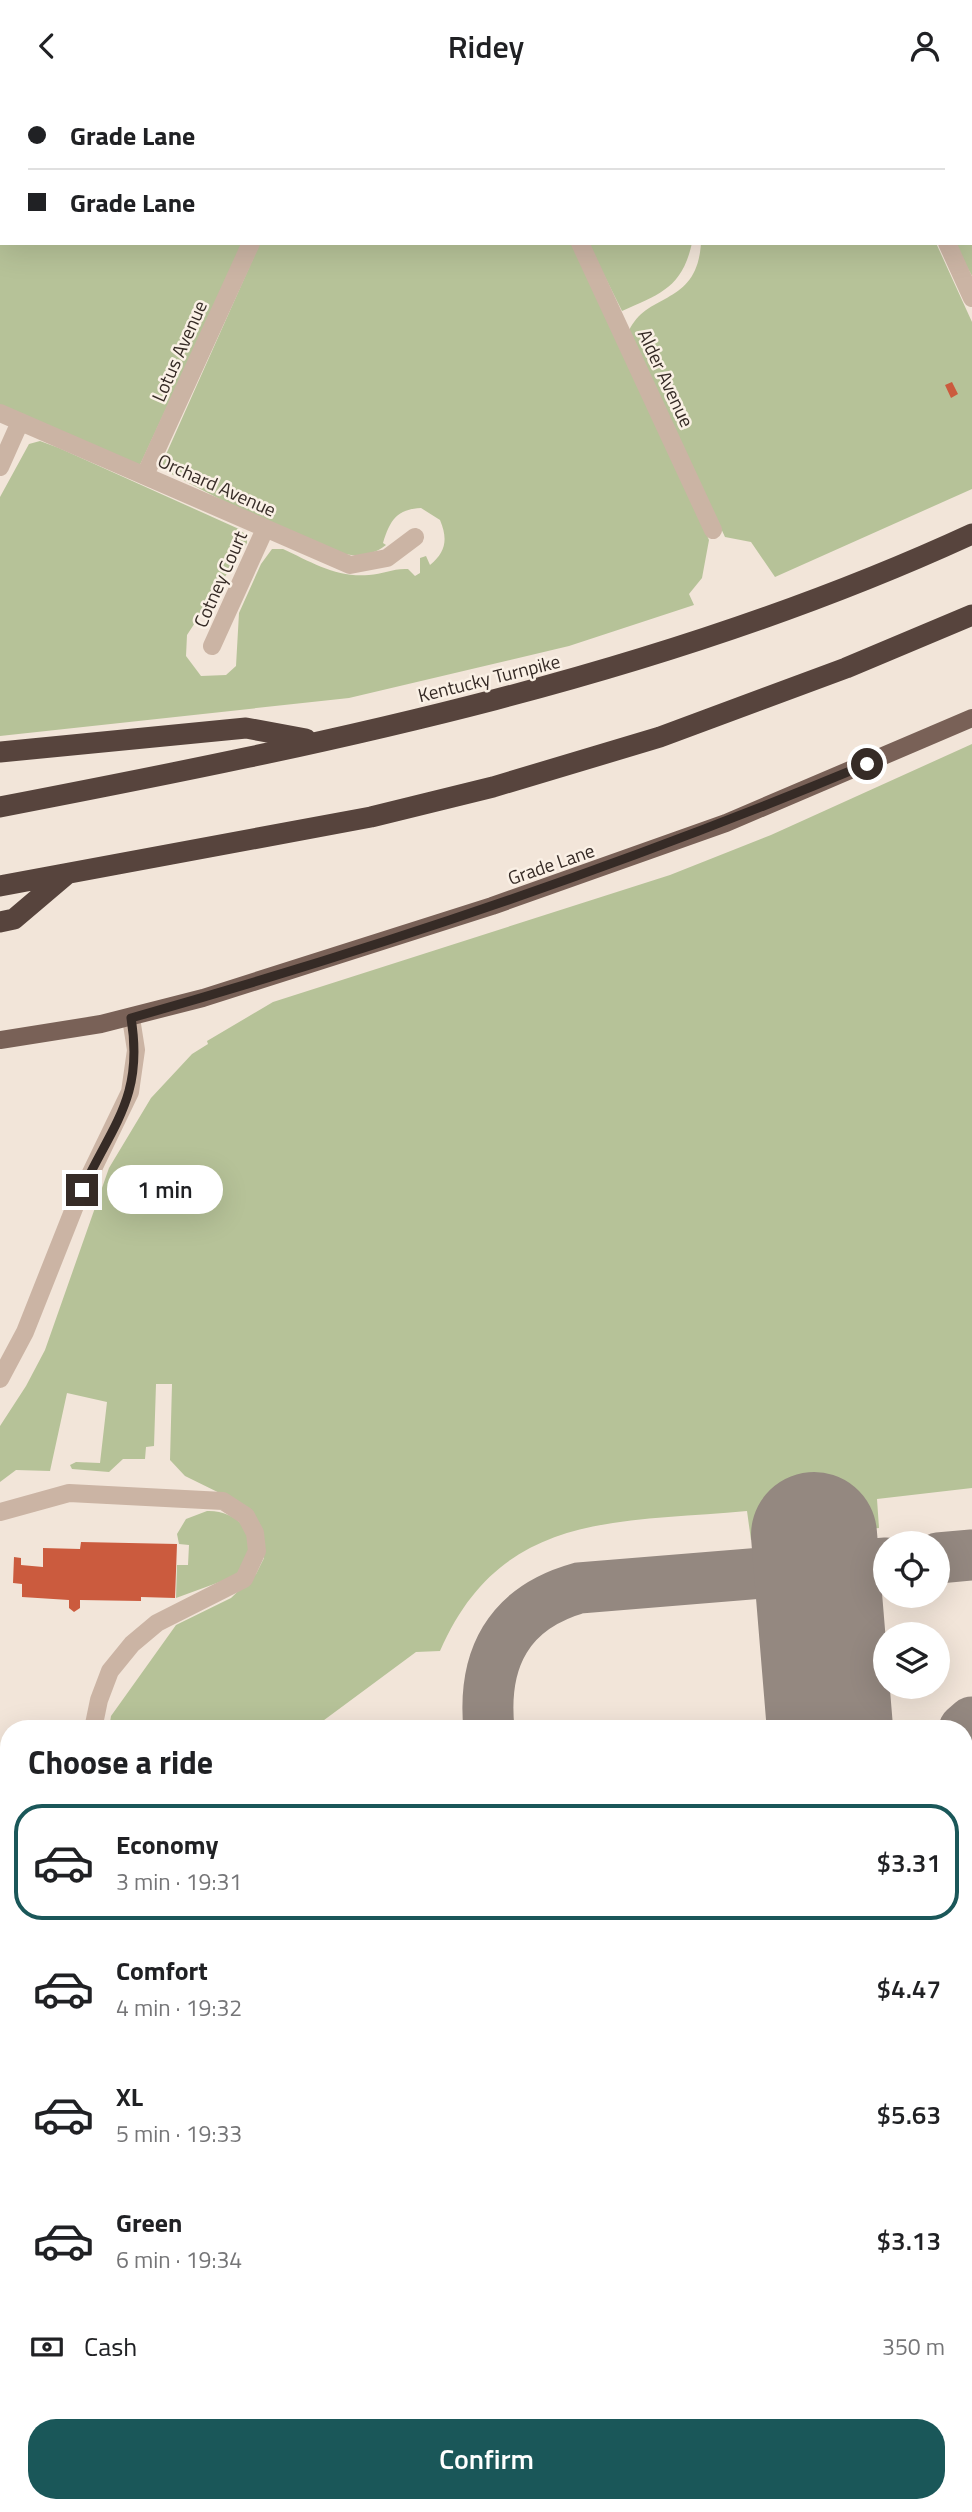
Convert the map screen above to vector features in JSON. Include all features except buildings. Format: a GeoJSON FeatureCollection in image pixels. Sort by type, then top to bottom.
{"type":"FeatureCollection","features":[{"type":"Feature","properties":{"kind":"highway","name":"Kentucky Turnpike"},"geometry":{"type":"LineString","coordinates":[[0,807],[465,709],[621,666],[865,581],[972,534]]}},
{"type":"Feature","properties":{"kind":"highway"},"geometry":{"type":"LineString","coordinates":[[0,886],[371,817],[493,787],[660,737],[846,669],[972,615]]}},
{"type":"Feature","properties":{"kind":"highway"},"geometry":{"type":"LineString","coordinates":[[0,752],[246,728],[315,741]]}},
{"type":"Feature","properties":{"kind":"highway"},"geometry":{"type":"LineString","coordinates":[[0,922],[14,919],[69,873]]}},
{"type":"Feature","properties":{"kind":"main road","name":"Grade Lane"},"geometry":{"type":"LineString","coordinates":[[0,1040],[131,1018],[246,987],[610,867],[726,823],[972,718]]}},
{"type":"Feature","properties":{"kind":"street","name":"Lotus Avenue"},"geometry":{"type":"LineString","coordinates":[[145,475],[250,245]]}},
{"type":"Feature","properties":{"kind":"street","name":"Alder Avenue"},"geometry":{"type":"LineString","coordinates":[[581,245],[713,530]]}},
{"type":"Feature","properties":{"kind":"street"},"geometry":{"type":"LineString","coordinates":[[948,245],[972,298]]}},
{"type":"Feature","properties":{"kind":"street","name":"Orchard Avenue"},"geometry":{"type":"LineString","coordinates":[[0,413],[351,565],[387,558],[415,537]]}},
{"type":"Feature","properties":{"kind":"street"},"geometry":{"type":"LineString","coordinates":[[0,467],[20,422]]}},
{"type":"Feature","properties":{"kind":"street","name":"Cotney Court"},"geometry":{"type":"LineString","coordinates":[[212,646],[265,529]]}},
{"type":"Feature","properties":{"kind":"street"},"geometry":{"type":"LineString","coordinates":[[0,1379],[25,1332],[75,1206],[130,1092],[136,1050],[131,1018]]}},
{"type":"Feature","properties":{"kind":"street"},"geometry":{"type":"LineString","coordinates":[[6,1509],[69,1493],[223,1501],[246,1516],[255,1533],[257,1551],[244,1579],[157,1623],[131,1644],[110,1671],[95,1720]]}},
{"type":"Feature","properties":{"kind":"green space"},"geometry":{"type":"Polygon","coordinates":[[[0,245],[242,245],[139,467],[0,407],[0,245]]]}},
{"type":"Feature","properties":{"kind":"green space"},"geometry":{"type":"Polygon","coordinates":[[[259,245],[574,245],[614,323],[709,540],[702,578],[689,594],[694,605],[569,646],[349,698],[0,736],[0,497],[29,444],[40,441],[59,448],[239,529],[247,536],[247,543],[187,635],[186,656],[201,676],[226,675],[236,666],[239,613],[261,564],[272,549],[283,549],[324,568],[346,574],[369,575],[408,569],[415,576],[420,573],[420,558],[426,556],[430,565],[444,545],[440,520],[421,508],[400,513],[396,517],[383,543],[386,545],[380,549],[362,555],[336,552],[231,505],[160,468],[259,245]]]}},
{"type":"Feature","properties":{"kind":"green space"},"geometry":{"type":"Polygon","coordinates":[[[589,245],[691,245],[682,270],[668,287],[648,300],[622,311],[589,245]]]}},
{"type":"Feature","properties":{"kind":"green space"},"geometry":{"type":"Polygon","coordinates":[[[701,245],[937,245],[972,322],[972,489],[775,577],[751,542],[725,537],[629,331],[647,309],[681,288],[691,278],[701,245]]]}},
{"type":"Feature","properties":{"kind":"green space"},"geometry":{"type":"Polygon","coordinates":[[[955,245],[972,245],[972,276],[955,245]]]}},
{"type":"Feature","properties":{"kind":"green space"},"geometry":{"type":"Polygon","coordinates":[[[972,744],[972,1488],[877,1499],[879,1528],[751,1540],[747,1511],[652,1518],[567,1533],[529,1548],[495,1572],[465,1605],[440,1651],[416,1652],[324,1720],[110,1720],[176,1625],[231,1598],[256,1574],[264,1558],[244,1505],[185,1476],[170,1460],[172,1384],[156,1384],[154,1446],[146,1447],[145,1459],[123,1459],[109,1472],[72,1469],[70,1465],[76,1462],[100,1463],[107,1402],[67,1393],[50,1471],[16,1470],[0,1482],[0,1426],[45,1350],[109,1168],[151,1098],[192,1054],[208,1044],[207,1041],[273,1002],[670,875],[771,835],[972,744]]]}},
{"type":"Feature","properties":{"kind":"green space"},"geometry":{"type":"Polygon","coordinates":[[[207,1511],[231,1516],[244,1527],[249,1542],[248,1554],[236,1576],[176,1598],[177,1565],[188,1565],[189,1545],[179,1544],[177,1534],[186,1519],[207,1511]]]}},
{"type":"Feature","properties":{"kind":"taxiway"},"geometry":{"type":"LineString","coordinates":[[950,1557],[972,1555]]}},
{"type":"Feature","properties":{"kind":"taxiway"},"geometry":{"type":"LineString","coordinates":[[489,1720],[490,1680],[505,1640],[517,1623],[554,1597],[579,1588],[873,1564]]}},
{"type":"Feature","properties":{"kind":"runway"},"geometry":{"type":"LineString","coordinates":[[814,1535],[829,1720]]}},
{"type":"Feature","properties":{"kind":"route"},"geometry":{"type":"LineString","coordinates":[[82,1190],[130,1092],[136,1050],[131,1018],[246,987],[610,867],[726,823],[867,764]]}}]}
